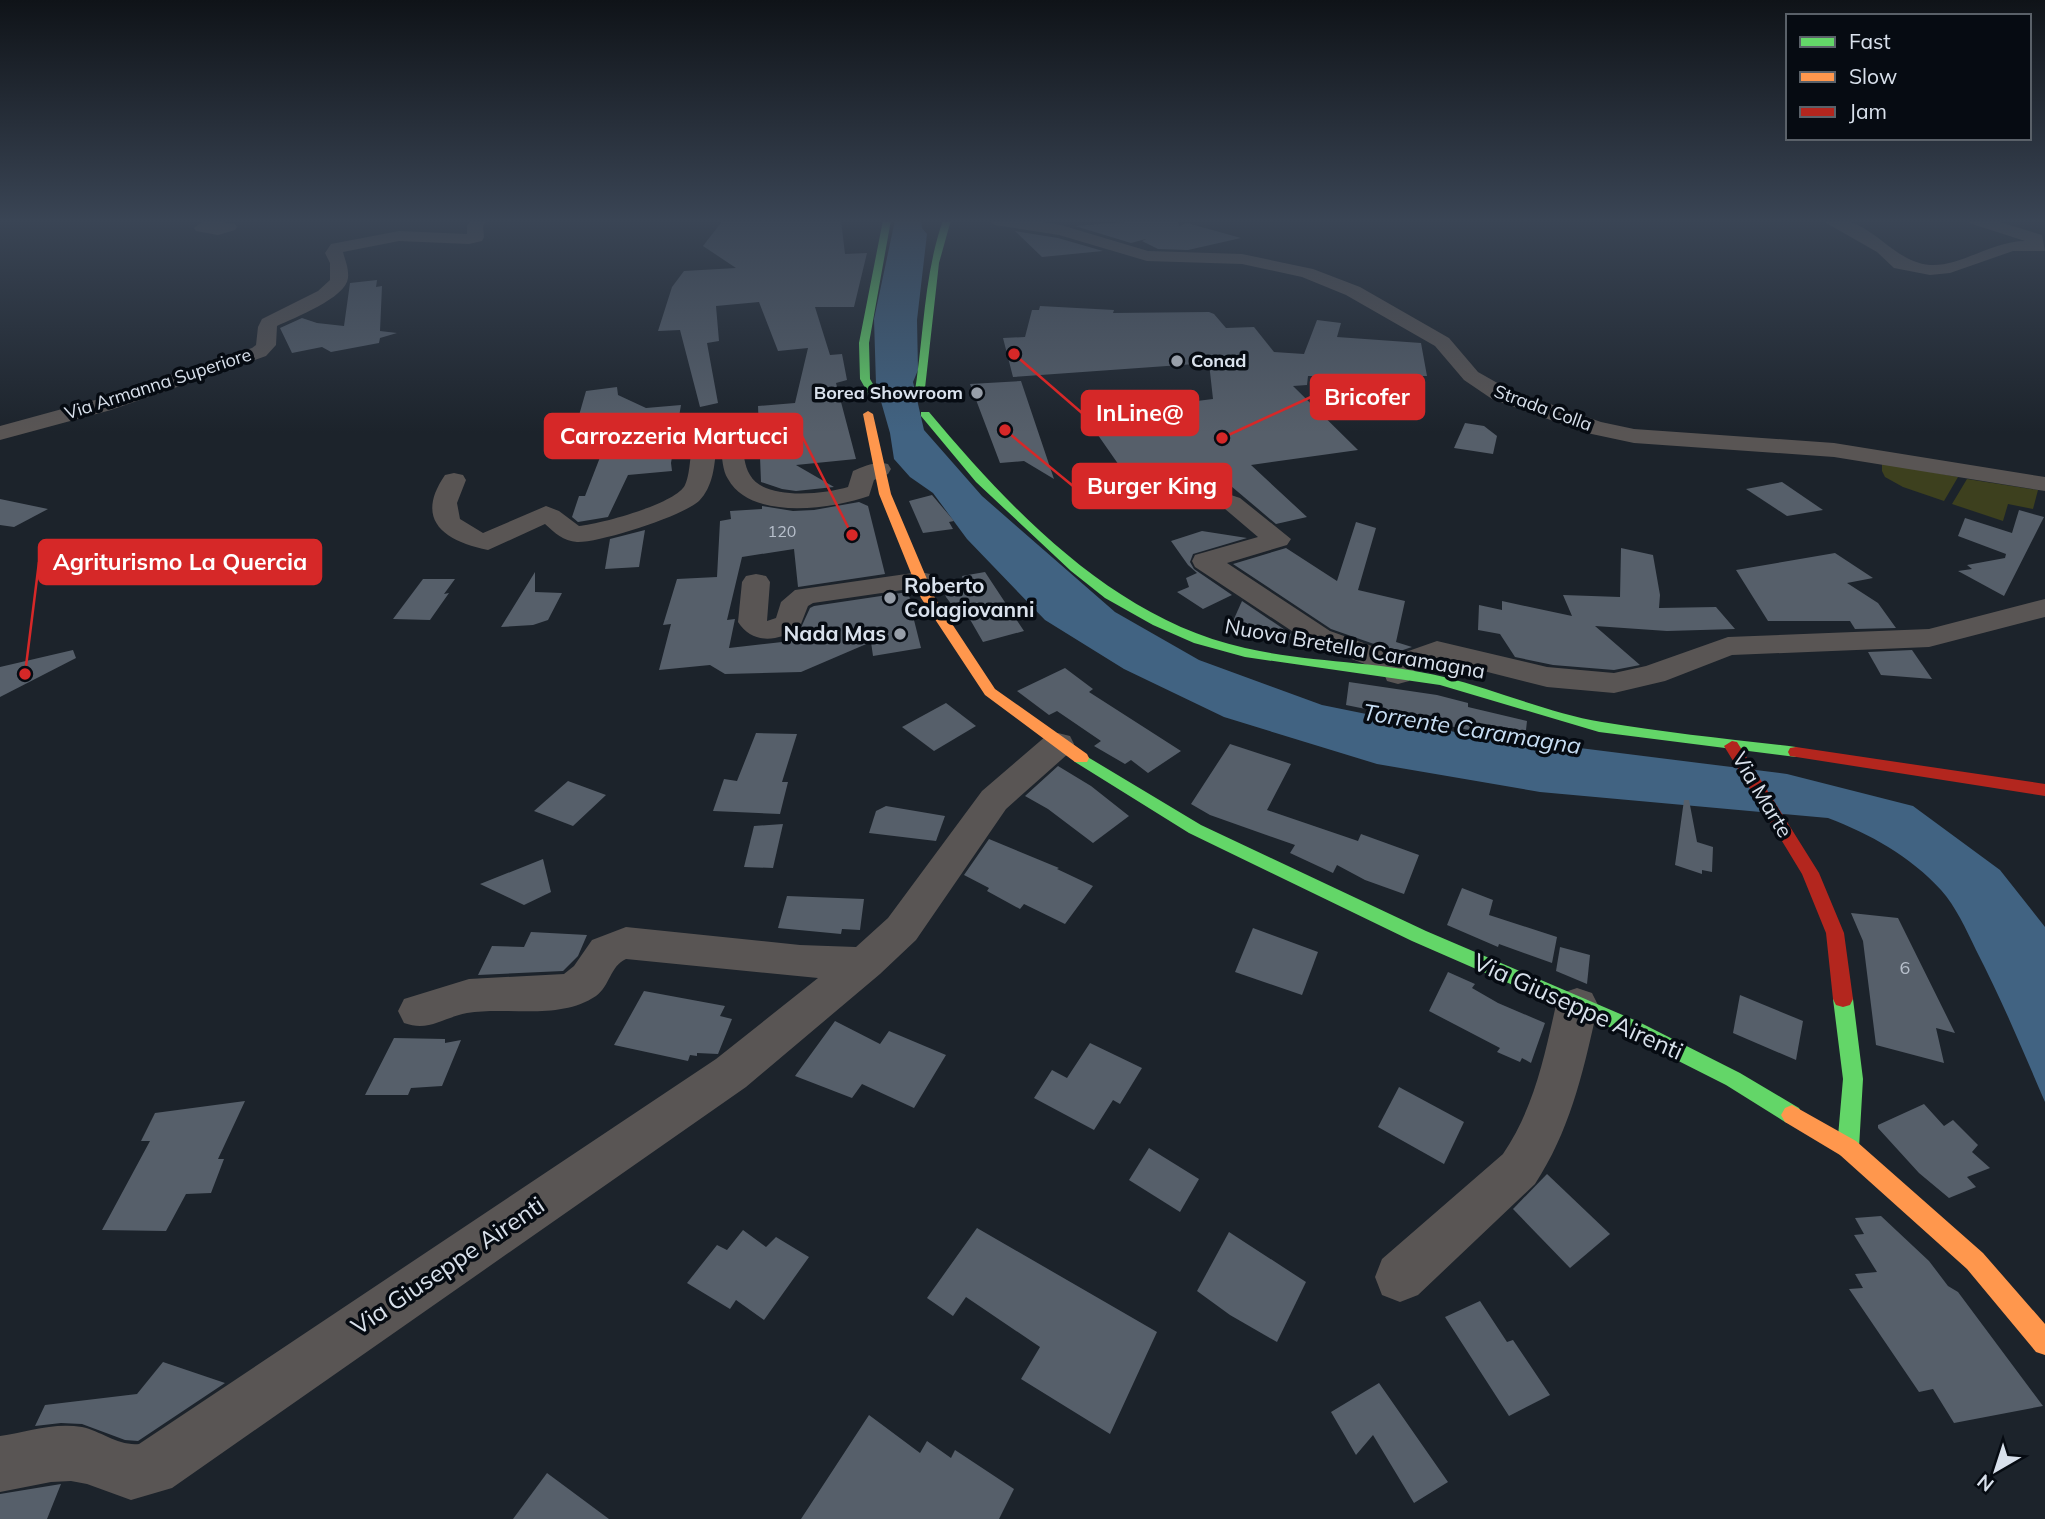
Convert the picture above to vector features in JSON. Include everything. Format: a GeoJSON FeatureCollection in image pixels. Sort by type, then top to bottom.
{"type":"FeatureCollection","features":[{"type":"Feature","properties":{"kind":"main road"},"geometry":{"type":"LineString","coordinates":[[873,291],[867,325],[864,368],[866,383],[877,398]]}},
{"type":"Feature","properties":{"kind":"main road"},"geometry":{"type":"LineString","coordinates":[[886,422],[869,423],[867,406],[877,398],[898,394],[919,397],[924,380],[929,291]]}},
{"type":"Feature","properties":{"kind":"main road","name":"Nuova Bretella Caramagna"},"geometry":{"type":"LineString","coordinates":[[919,397],[929,405],[917,418],[1076,568],[1110,594],[1158,622],[1199,640],[1245,653],[1398,670],[1599,727],[1732,746]]}},
{"type":"Feature","properties":{"kind":"main road","name":"Via Giuseppe Airenti"},"geometry":{"type":"LineString","coordinates":[[869,423],[885,494],[928,598],[990,692],[1058,744],[1195,829],[1317,889],[1632,1028],[1733,1079],[1848,1148],[1975,1261],[2045,1343]]}},
{"type":"Feature","properties":{"kind":"main road","name":"Via Marte"},"geometry":{"type":"LineString","coordinates":[[1732,746],[1826,756],[2045,790]]}},
{"type":"Feature","properties":{"kind":"main road","name":"Via Marte"},"geometry":{"type":"LineString","coordinates":[[1732,746],[1810,873],[1835,933],[1853,1079],[1848,1148]]}},
{"type":"Feature","properties":{"kind":"street","name":"Via Armanna Superiore"},"geometry":{"type":"LineString","coordinates":[[0,433],[91,408],[259,352],[268,340],[266,328],[269,323],[329,291]]}},
{"type":"Feature","properties":{"kind":"street","name":"Strada Colla"},"geometry":{"type":"LineString","coordinates":[[1355,291],[1442,342],[1471,376],[1500,394],[1595,428],[1634,436],[1834,450],[2045,484]]}},
{"type":"Feature","properties":{"kind":"street"},"geometry":{"type":"LineString","coordinates":[[454,480],[444,505],[445,515],[451,525],[463,535],[488,542],[546,514],[566,531],[583,534],[664,510],[691,496],[698,482],[705,442],[715,439],[726,440],[731,444],[737,476],[744,484],[787,500],[824,501],[848,496],[860,491],[862,477],[866,472],[879,469]]}},
{"type":"Feature","properties":{"kind":"street"},"geometry":{"type":"LineString","coordinates":[[1231,503],[1278,539],[1205,561],[1320,637],[1398,670],[1437,650],[1547,677],[1614,683],[1654,674],[1727,646],[1929,638],[2045,608]]}},
{"type":"Feature","properties":{"kind":"street"},"geometry":{"type":"LineString","coordinates":[[756,582],[752,622],[760,630],[777,629],[789,624],[795,602],[805,596],[920,580]]}},
{"type":"Feature","properties":{"kind":"street","name":"Via Giuseppe Airenti"},"geometry":{"type":"LineString","coordinates":[[0,1464],[59,1454],[82,1455],[128,1474],[138,1474],[152,1468],[731,1073],[866,963],[902,929],[994,800],[1058,744]]}},
{"type":"Feature","properties":{"kind":"street"},"geometry":{"type":"LineString","coordinates":[[419,1011],[475,995],[569,990],[588,979],[602,952],[612,945],[626,943],[800,961],[866,963]]}},
{"type":"Feature","properties":{"kind":"street"},"geometry":{"type":"LineString","coordinates":[[1400,1277],[1519,1169],[1532,1151],[1541,1136],[1556,1094],[1577,1005]]}},
{"type":"Feature","properties":{"kind":"green space"},"geometry":{"type":"Polygon","coordinates":[[[1882,463],[1958,477],[1944,501],[1903,487],[1885,477],[1882,463]]]}},
{"type":"Feature","properties":{"kind":"green space"},"geometry":{"type":"Polygon","coordinates":[[[1967,479],[2038,490],[2033,509],[2008,504],[2003,521],[1952,504],[1967,479]]]}},
{"type":"Feature","properties":{"kind":"water"},"geometry":{"type":"Polygon","coordinates":[[[880,291],[920,291],[917,320],[918,370],[913,382],[924,430],[982,496],[1115,612],[1199,660],[1322,705],[1460,733],[1787,774],[1913,806],[2000,870],[2045,927],[2045,1102],[1995,988],[1951,904],[1929,878],[1903,856],[1859,831],[1828,818],[1540,792],[1377,764],[1224,717],[1124,669],[1045,620],[967,539],[933,493],[910,477],[894,459],[890,433],[876,384],[874,319],[880,291]]]}},
{"type":"Feature","properties":{"kind":"building"},"geometry":{"type":"Polygon","coordinates":[[[349,291],[382,291],[380,331],[397,333],[380,338],[379,343],[331,352],[322,347],[292,353],[280,328],[302,318],[317,323],[344,326],[349,291]]]}},
{"type":"Feature","properties":{"kind":"building"},"geometry":{"type":"Polygon","coordinates":[[[671,291],[858,291],[854,307],[815,307],[830,355],[842,354],[847,380],[836,383],[856,459],[796,465],[834,487],[796,491],[761,482],[758,406],[795,403],[808,348],[778,351],[759,302],[716,306],[719,341],[707,343],[718,403],[700,407],[680,330],[658,331],[671,291]]]}},
{"type":"Feature","properties":{"kind":"building"},"geometry":{"type":"Polygon","coordinates":[[[1040,306],[1114,310],[1113,313],[1209,312],[1226,328],[1254,327],[1274,352],[1304,354],[1317,320],[1341,323],[1337,337],[1421,343],[1427,376],[1308,376],[1307,385],[1293,386],[1358,450],[1251,465],[1307,517],[1276,524],[1212,470],[1130,481],[1084,415],[1213,399],[1209,363],[1013,377],[1003,338],[1025,337],[1032,310],[1039,310],[1040,306]]]}},
{"type":"Feature","properties":{"kind":"building"},"geometry":{"type":"Polygon","coordinates":[[[1021,381],[1054,479],[1024,461],[1000,463],[970,384],[1021,381]]]}},
{"type":"Feature","properties":{"kind":"building"},"geometry":{"type":"Polygon","coordinates":[[[617,387],[618,395],[646,408],[681,405],[672,471],[628,475],[608,517],[578,522],[572,517],[579,496],[585,496],[604,447],[569,450],[586,391],[617,387]]]}},
{"type":"Feature","properties":{"kind":"building"},"geometry":{"type":"Polygon","coordinates":[[[1465,423],[1484,426],[1497,436],[1493,454],[1454,448],[1465,423]]]}},
{"type":"Feature","properties":{"kind":"building"},"geometry":{"type":"Polygon","coordinates":[[[1782,482],[1823,510],[1787,516],[1746,489],[1782,482]]]}},
{"type":"Feature","properties":{"kind":"building"},"geometry":{"type":"Polygon","coordinates":[[[932,495],[954,521],[949,522],[953,529],[923,533],[909,501],[932,495]]]}},
{"type":"Feature","properties":{"kind":"building"},"geometry":{"type":"Polygon","coordinates":[[[0,499],[48,509],[14,527],[0,525],[0,499]]]}},
{"type":"Feature","properties":{"kind":"building"},"geometry":{"type":"Polygon","coordinates":[[[859,502],[868,506],[885,574],[798,587],[794,549],[742,557],[727,620],[735,619],[729,648],[800,640],[799,632],[810,608],[814,606],[907,593],[919,614],[913,616],[921,648],[873,656],[871,642],[801,672],[725,674],[710,665],[659,670],[671,624],[663,625],[677,579],[717,577],[720,521],[731,519],[730,511],[762,509],[762,506],[793,511],[814,510],[859,502]]]}},
{"type":"Feature","properties":{"kind":"building"},"geometry":{"type":"Polygon","coordinates":[[[2019,510],[2044,517],[2004,596],[1958,571],[1972,569],[1967,565],[2005,558],[2006,554],[1958,536],[1965,518],[2012,533],[2019,510]]]}},
{"type":"Feature","properties":{"kind":"building"},"geometry":{"type":"Polygon","coordinates":[[[1356,522],[1376,528],[1358,590],[1405,601],[1396,642],[1412,647],[1397,652],[1331,629],[1233,564],[1286,548],[1337,581],[1356,522]]]}},
{"type":"Feature","properties":{"kind":"building"},"geometry":{"type":"Polygon","coordinates":[[[645,530],[639,567],[605,569],[610,539],[645,530]]]}},
{"type":"Feature","properties":{"kind":"building"},"geometry":{"type":"Polygon","coordinates":[[[1202,531],[1247,538],[1193,554],[1190,562],[1194,569],[1232,595],[1203,609],[1177,592],[1189,587],[1186,578],[1197,573],[1171,541],[1202,531]]]}},
{"type":"Feature","properties":{"kind":"building"},"geometry":{"type":"Polygon","coordinates":[[[1621,548],[1653,555],[1660,595],[1659,608],[1716,607],[1735,629],[1667,631],[1595,626],[1640,665],[1614,670],[1553,665],[1515,657],[1500,634],[1478,630],[1479,605],[1502,610],[1502,601],[1572,616],[1563,595],[1620,597],[1621,548]]]}},
{"type":"Feature","properties":{"kind":"building"},"geometry":{"type":"Polygon","coordinates":[[[1835,553],[1873,578],[1847,583],[1878,603],[1896,628],[1855,629],[1850,621],[1768,621],[1736,570],[1835,553]]]}},
{"type":"Feature","properties":{"kind":"building"},"geometry":{"type":"Polygon","coordinates":[[[535,572],[535,592],[562,593],[548,620],[533,625],[501,627],[535,572]]]}},
{"type":"Feature","properties":{"kind":"building"},"geometry":{"type":"Polygon","coordinates":[[[985,572],[1024,631],[983,642],[960,602],[952,605],[946,597],[943,588],[965,585],[962,576],[985,572]]]}},
{"type":"Feature","properties":{"kind":"building"},"geometry":{"type":"Polygon","coordinates":[[[423,579],[455,579],[444,594],[449,593],[430,620],[393,619],[423,579]]]}},
{"type":"Feature","properties":{"kind":"building"},"geometry":{"type":"Polygon","coordinates":[[[1242,601],[1291,634],[1288,643],[1229,630],[1242,601]]]}},
{"type":"Feature","properties":{"kind":"building"},"geometry":{"type":"Polygon","coordinates":[[[73,650],[76,658],[0,697],[0,667],[73,650]]]}},
{"type":"Feature","properties":{"kind":"building"},"geometry":{"type":"Polygon","coordinates":[[[1912,650],[1932,679],[1881,675],[1868,652],[1912,650]]]}},
{"type":"Feature","properties":{"kind":"building"},"geometry":{"type":"Polygon","coordinates":[[[1065,668],[1093,689],[1089,692],[1181,751],[1148,773],[1131,760],[1125,764],[1094,746],[1101,741],[1057,711],[1049,715],[1017,691],[1065,668]]]}},
{"type":"Feature","properties":{"kind":"building"},"geometry":{"type":"Polygon","coordinates":[[[1349,682],[1437,695],[1468,703],[1468,707],[1527,721],[1526,730],[1469,730],[1346,705],[1349,682]]]}},
{"type":"Feature","properties":{"kind":"building"},"geometry":{"type":"Polygon","coordinates":[[[946,703],[976,726],[934,751],[902,727],[946,703]]]}},
{"type":"Feature","properties":{"kind":"building"},"geometry":{"type":"Polygon","coordinates":[[[756,733],[797,734],[782,782],[788,782],[780,814],[713,811],[724,779],[737,781],[756,733]]]}},
{"type":"Feature","properties":{"kind":"building"},"geometry":{"type":"Polygon","coordinates":[[[1230,744],[1291,764],[1267,810],[1358,841],[1361,834],[1419,855],[1404,894],[1365,880],[1337,865],[1333,873],[1290,853],[1295,845],[1210,815],[1191,804],[1230,744]]]}},
{"type":"Feature","properties":{"kind":"building"},"geometry":{"type":"Polygon","coordinates":[[[1058,766],[1091,786],[1129,816],[1093,843],[1048,809],[1025,796],[1058,766]]]}},
{"type":"Feature","properties":{"kind":"building"},"geometry":{"type":"Polygon","coordinates":[[[568,781],[606,795],[573,826],[534,811],[568,781]]]}},
{"type":"Feature","properties":{"kind":"building"},"geometry":{"type":"Polygon","coordinates":[[[1684,800],[1689,800],[1697,842],[1713,847],[1712,872],[1702,870],[1702,874],[1675,865],[1684,800]]]}},
{"type":"Feature","properties":{"kind":"building"},"geometry":{"type":"Polygon","coordinates":[[[886,806],[945,816],[936,841],[869,833],[876,811],[886,806]]]}},
{"type":"Feature","properties":{"kind":"building"},"geometry":{"type":"Polygon","coordinates":[[[783,824],[773,868],[744,867],[754,826],[783,824]]]}},
{"type":"Feature","properties":{"kind":"building"},"geometry":{"type":"Polygon","coordinates":[[[989,839],[1059,868],[1057,869],[1093,886],[1065,924],[1024,904],[1020,909],[964,875],[989,839]]]}},
{"type":"Feature","properties":{"kind":"building"},"geometry":{"type":"Polygon","coordinates":[[[543,859],[551,892],[524,905],[480,884],[543,859]]]}},
{"type":"Feature","properties":{"kind":"building"},"geometry":{"type":"Polygon","coordinates":[[[1462,888],[1493,900],[1489,915],[1557,937],[1552,963],[1499,944],[1498,947],[1447,925],[1462,888]]]}},
{"type":"Feature","properties":{"kind":"building"},"geometry":{"type":"Polygon","coordinates":[[[787,896],[864,899],[860,930],[842,929],[841,934],[778,928],[787,896]]]}},
{"type":"Feature","properties":{"kind":"building"},"geometry":{"type":"Polygon","coordinates":[[[1851,913],[1898,918],[1955,1033],[1936,1028],[1944,1063],[1876,1045],[1863,941],[1851,913]]]}},
{"type":"Feature","properties":{"kind":"building"},"geometry":{"type":"Polygon","coordinates":[[[1253,928],[1318,952],[1302,995],[1235,972],[1253,928]]]}},
{"type":"Feature","properties":{"kind":"building"},"geometry":{"type":"Polygon","coordinates":[[[531,932],[587,935],[578,956],[563,971],[478,975],[492,946],[524,947],[531,932]]]}},
{"type":"Feature","properties":{"kind":"building"},"geometry":{"type":"Polygon","coordinates":[[[1560,947],[1590,955],[1587,984],[1556,971],[1560,947]]]}},
{"type":"Feature","properties":{"kind":"building"},"geometry":{"type":"Polygon","coordinates":[[[1448,972],[1475,984],[1472,988],[1498,1003],[1545,1023],[1531,1063],[1522,1058],[1520,1062],[1497,1052],[1500,1048],[1429,1011],[1448,972]]]}},
{"type":"Feature","properties":{"kind":"building"},"geometry":{"type":"Polygon","coordinates":[[[644,991],[725,1006],[720,1016],[732,1019],[718,1054],[697,1053],[697,1056],[690,1055],[688,1061],[614,1045],[644,991]]]}},
{"type":"Feature","properties":{"kind":"building"},"geometry":{"type":"Polygon","coordinates":[[[1740,995],[1803,1021],[1796,1060],[1733,1033],[1740,995]]]}},
{"type":"Feature","properties":{"kind":"building"},"geometry":{"type":"Polygon","coordinates":[[[835,1021],[880,1044],[889,1031],[946,1055],[914,1108],[862,1084],[852,1098],[795,1076],[835,1021]]]}},
{"type":"Feature","properties":{"kind":"building"},"geometry":{"type":"Polygon","coordinates":[[[394,1038],[445,1039],[445,1043],[461,1040],[442,1086],[411,1088],[408,1095],[365,1095],[394,1038]]]}},
{"type":"Feature","properties":{"kind":"building"},"geometry":{"type":"Polygon","coordinates":[[[1090,1043],[1142,1068],[1120,1104],[1113,1100],[1094,1130],[1034,1098],[1052,1070],[1067,1078],[1090,1043]]]}},
{"type":"Feature","properties":{"kind":"building"},"geometry":{"type":"Polygon","coordinates":[[[1399,1087],[1464,1122],[1444,1164],[1378,1127],[1399,1087]]]}},
{"type":"Feature","properties":{"kind":"building"},"geometry":{"type":"Polygon","coordinates":[[[245,1101],[218,1159],[224,1159],[211,1193],[186,1194],[166,1231],[102,1230],[150,1141],[141,1141],[155,1113],[245,1101]]]}},
{"type":"Feature","properties":{"kind":"building"},"geometry":{"type":"Polygon","coordinates":[[[1924,1104],[1944,1126],[1953,1120],[1978,1145],[1972,1152],[1990,1168],[1967,1177],[1976,1187],[1949,1198],[1919,1173],[1878,1128],[1878,1125],[1924,1104]]]}},
{"type":"Feature","properties":{"kind":"building"},"geometry":{"type":"Polygon","coordinates":[[[1149,1148],[1199,1179],[1180,1212],[1129,1180],[1149,1148]]]}},
{"type":"Feature","properties":{"kind":"building"},"geometry":{"type":"Polygon","coordinates":[[[1547,1174],[1610,1234],[1570,1268],[1513,1209],[1547,1174]]]}},
{"type":"Feature","properties":{"kind":"building"},"geometry":{"type":"Polygon","coordinates":[[[1881,1216],[1929,1261],[1948,1286],[1958,1292],[2043,1406],[1954,1423],[1933,1389],[1919,1392],[1849,1289],[1863,1288],[1855,1274],[1877,1272],[1854,1235],[1864,1234],[1855,1218],[1881,1216]]]}},
{"type":"Feature","properties":{"kind":"building"},"geometry":{"type":"Polygon","coordinates":[[[977,1228],[1157,1332],[1110,1434],[1021,1379],[1040,1347],[966,1297],[953,1316],[927,1298],[977,1228]]]}},
{"type":"Feature","properties":{"kind":"building"},"geometry":{"type":"Polygon","coordinates":[[[743,1230],[766,1247],[776,1237],[809,1257],[764,1320],[736,1300],[730,1309],[687,1283],[717,1245],[727,1250],[743,1230]]]}},
{"type":"Feature","properties":{"kind":"building"},"geometry":{"type":"Polygon","coordinates":[[[1229,1232],[1306,1282],[1277,1342],[1230,1315],[1197,1291],[1229,1232]]]}},
{"type":"Feature","properties":{"kind":"building"},"geometry":{"type":"Polygon","coordinates":[[[1480,1301],[1507,1342],[1513,1340],[1550,1395],[1509,1416],[1445,1317],[1480,1301]]]}},
{"type":"Feature","properties":{"kind":"building"},"geometry":{"type":"Polygon","coordinates":[[[163,1362],[225,1383],[138,1441],[125,1440],[82,1424],[35,1426],[45,1405],[137,1394],[163,1362]]]}},
{"type":"Feature","properties":{"kind":"building"},"geometry":{"type":"Polygon","coordinates":[[[1379,1383],[1448,1482],[1414,1503],[1373,1435],[1356,1455],[1331,1412],[1379,1383]]]}},
{"type":"Feature","properties":{"kind":"building"},"geometry":{"type":"Polygon","coordinates":[[[869,1415],[920,1453],[927,1441],[951,1458],[955,1450],[1014,1489],[999,1519],[801,1519],[869,1415]]]}},
{"type":"Feature","properties":{"kind":"building"},"geometry":{"type":"Polygon","coordinates":[[[547,1473],[609,1519],[513,1519],[547,1473]]]}},
{"type":"Feature","properties":{"kind":"building"},"geometry":{"type":"Polygon","coordinates":[[[61,1484],[47,1519],[0,1519],[0,1494],[61,1484]]]}},
{"type":"Feature","properties":{"kind":"traffic: fast"},"geometry":{"type":"LineString","coordinates":[[874,291],[864,343],[865,379],[876,398]]}},
{"type":"Feature","properties":{"kind":"traffic: fast"},"geometry":{"type":"LineString","coordinates":[[919,397],[930,291]]}},
{"type":"Feature","properties":{"kind":"traffic: fast"},"geometry":{"type":"LineString","coordinates":[[925,414],[980,480],[1076,568],[1110,595],[1158,622],[1199,640],[1245,653],[1441,681],[1599,727],[1796,752]]}},
{"type":"Feature","properties":{"kind":"traffic: fast"},"geometry":{"type":"LineString","coordinates":[[1081,758],[1195,829],[1419,936],[1632,1028],[1733,1079],[1792,1115]]}},
{"type":"Feature","properties":{"kind":"traffic: fast"},"geometry":{"type":"LineString","coordinates":[[1843,999],[1853,1079],[1848,1148]]}},
{"type":"Feature","properties":{"kind":"traffic: slow"},"geometry":{"type":"LineString","coordinates":[[868,414],[885,494],[928,598],[990,692],[1081,758]]}},
{"type":"Feature","properties":{"kind":"traffic: slow"},"geometry":{"type":"LineString","coordinates":[[1792,1115],[1848,1148],[1975,1261],[2045,1343]]}},
{"type":"Feature","properties":{"kind":"traffic: jam"},"geometry":{"type":"LineString","coordinates":[[1732,746],[1810,873],[1835,933],[1843,999]]}},
{"type":"Feature","properties":{"kind":"traffic: jam"},"geometry":{"type":"LineString","coordinates":[[1796,752],[2045,790]]}},
{"type":"Feature","properties":{"kind":"place","name":"InLine@"},"geometry":{"type":"Point","coordinates":[1014,354]}},
{"type":"Feature","properties":{"kind":"place","name":"Conad"},"geometry":{"type":"Point","coordinates":[1177,361]}},
{"type":"Feature","properties":{"kind":"place","name":"Borea Showroom"},"geometry":{"type":"Point","coordinates":[977,393]}},
{"type":"Feature","properties":{"kind":"place","name":"Burger King"},"geometry":{"type":"Point","coordinates":[1005,430]}},
{"type":"Feature","properties":{"kind":"place","name":"Bricofer"},"geometry":{"type":"Point","coordinates":[1222,438]}},
{"type":"Feature","properties":{"kind":"place","name":"Carrozzeria Martucci"},"geometry":{"type":"Point","coordinates":[852,535]}},
{"type":"Feature","properties":{"kind":"place","name":"Roberto Colagiovanni"},"geometry":{"type":"Point","coordinates":[890,598]}},
{"type":"Feature","properties":{"kind":"place","name":"Nada Mas"},"geometry":{"type":"Point","coordinates":[900,634]}},
{"type":"Feature","properties":{"kind":"place","name":"Agriturismo La Quercia"},"geometry":{"type":"Point","coordinates":[25,674]}},
{"type":"Feature","properties":{"kind":"water label","name":"Torrente Caramagna"},"geometry":{"type":"Point","coordinates":[1472,729]}}]}
